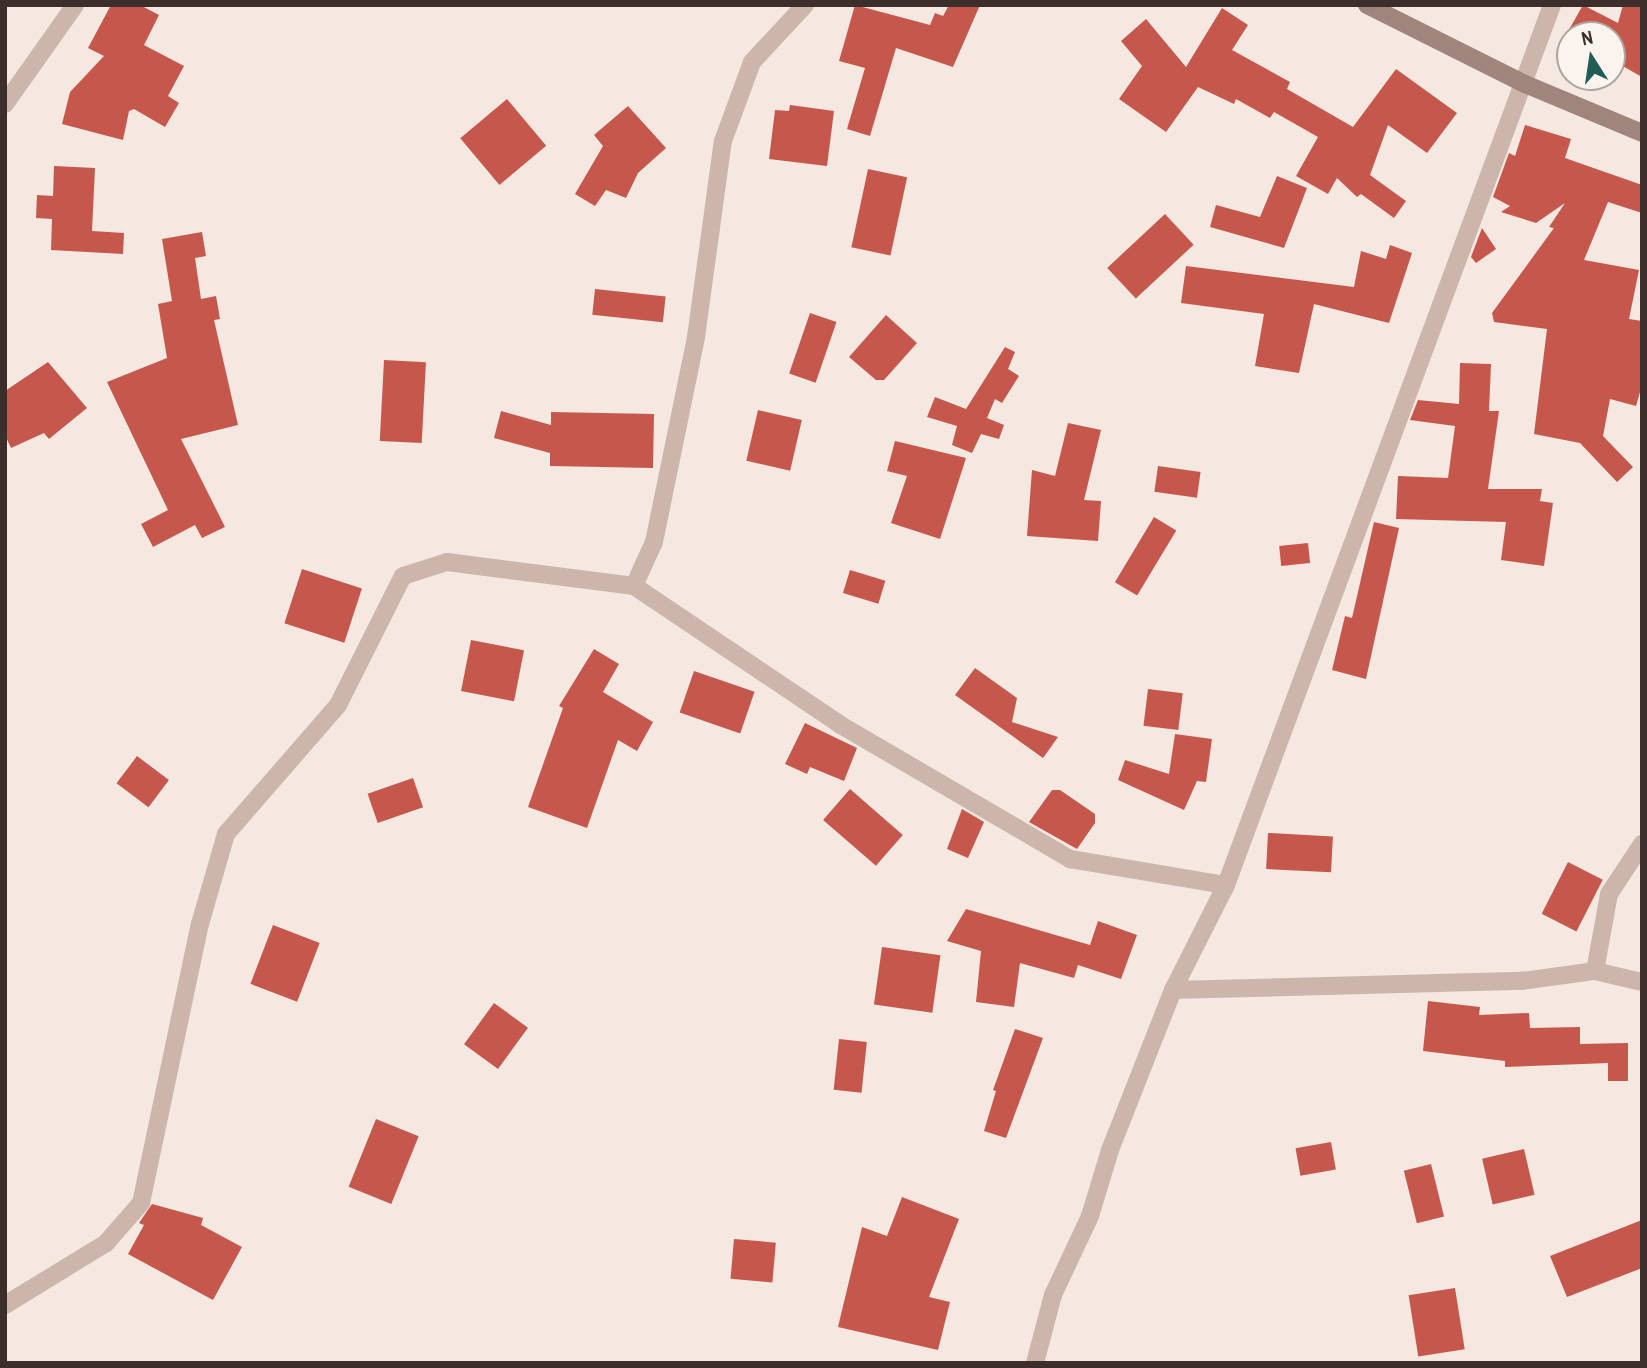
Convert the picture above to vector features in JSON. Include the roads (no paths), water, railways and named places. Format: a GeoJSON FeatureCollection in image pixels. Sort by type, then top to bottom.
{"type":"FeatureCollection","features":[{"type":"Feature","properties":{"kind":"street"},"geometry":{"type":"LineString","coordinates":[[5,104],[75,5]]}},
{"type":"Feature","properties":{"kind":"street"},"geometry":{"type":"LineString","coordinates":[[634,586],[653,542],[696,337],[723,141],[752,62],[805,5]]}},
{"type":"Feature","properties":{"kind":"street"},"geometry":{"type":"LineString","coordinates":[[1367,5],[1525,84],[1642,133]]}},
{"type":"Feature","properties":{"kind":"street"},"geometry":{"type":"LineString","coordinates":[[1035,1363],[1053,1295],[1090,1216],[1110,1150],[1173,989],[1226,885],[1525,84],[1552,5]]}},
{"type":"Feature","properties":{"kind":"street"},"geometry":{"type":"LineString","coordinates":[[5,1305],[106,1243],[141,1203],[200,924],[226,834],[338,705],[403,576],[447,562],[634,586],[839,724],[1070,859],[1226,885]]}},
{"type":"Feature","properties":{"kind":"street"},"geometry":{"type":"LineString","coordinates":[[1595,971],[1609,894],[1642,844]]}},
{"type":"Feature","properties":{"kind":"street"},"geometry":{"type":"LineString","coordinates":[[1173,989],[1522,981],[1595,971],[1642,982]]}}]}
